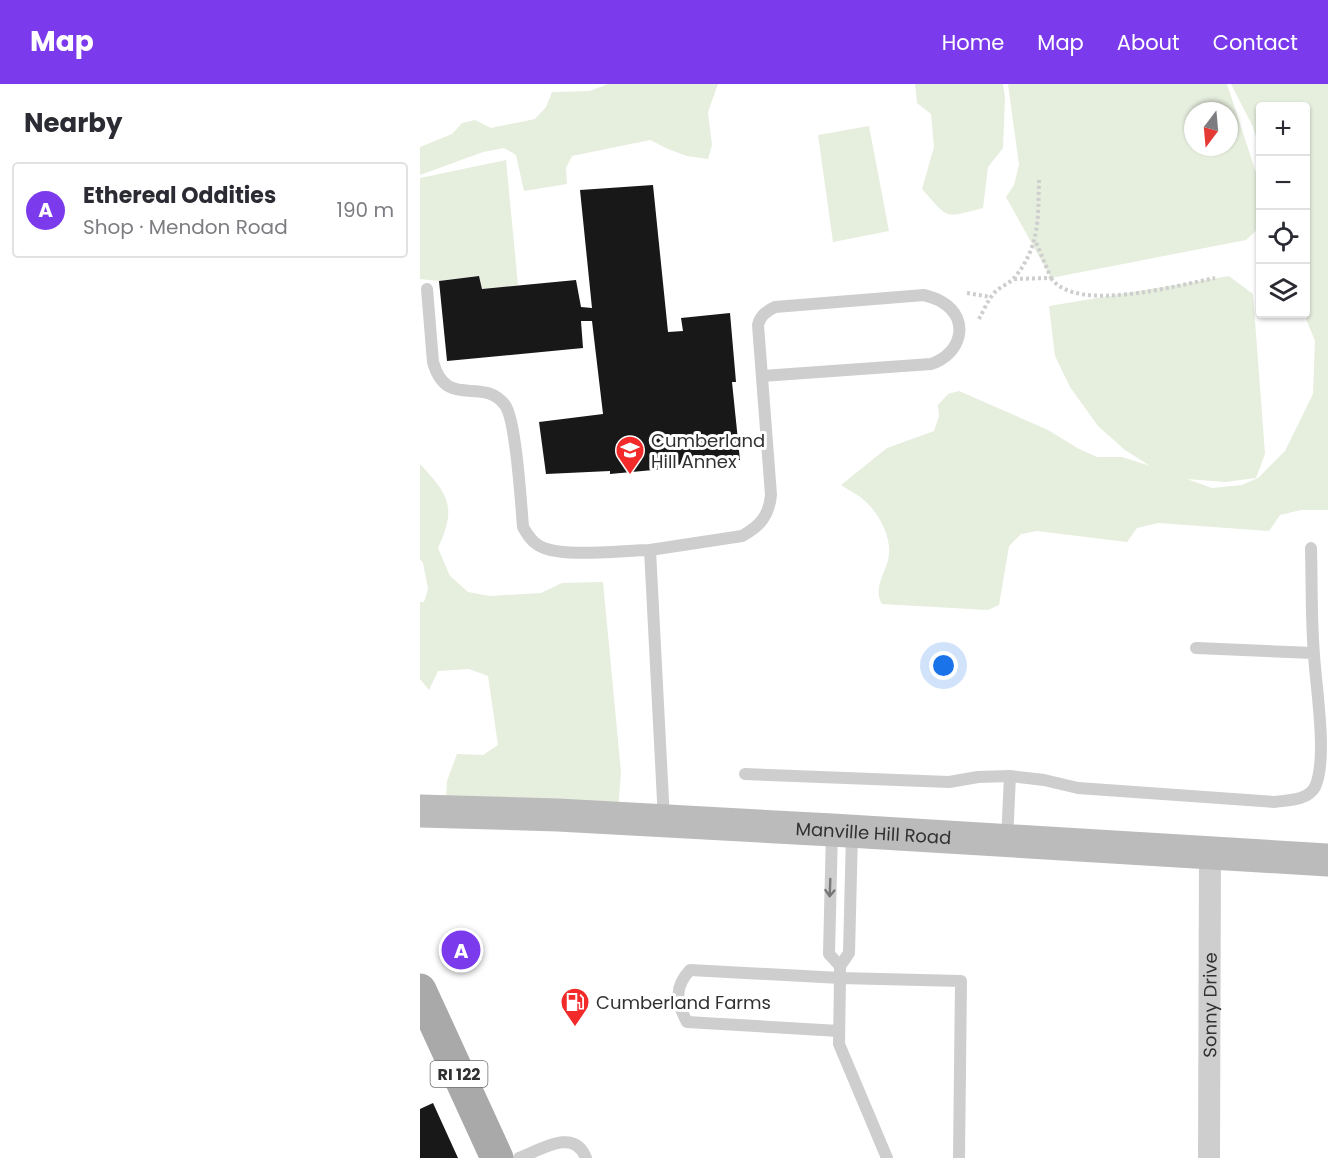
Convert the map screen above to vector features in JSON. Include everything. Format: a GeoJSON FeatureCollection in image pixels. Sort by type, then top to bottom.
{"type":"FeatureCollection","features":[{"type":"Feature","properties":{"kind":"main road","name":"Manville Hill Road"},"geometry":{"type":"LineString","coordinates":[[420,811],[842,830],[1328,860]]}},
{"type":"Feature","properties":{"kind":"main road","name":"RI 122"},"geometry":{"type":"LineString","coordinates":[[420,990],[497,1158]]}},
{"type":"Feature","properties":{"kind":"street","name":"Sonny Drive"},"geometry":{"type":"LineString","coordinates":[[1209,1158],[1210,853]]}},
{"type":"Feature","properties":{"kind":"lane"},"geometry":{"type":"LineString","coordinates":[[427,289],[433,362],[441,381],[458,390],[489,393],[500,399],[511,417],[524,527],[536,544],[557,553],[650,549],[742,536],[753,530],[767,515],[771,495],[758,325],[759,318],[764,313],[775,307],[924,295],[942,302],[959,321],[960,334],[954,348],[943,360],[931,364],[762,376]]}},
{"type":"Feature","properties":{"kind":"lane"},"geometry":{"type":"LineString","coordinates":[[745,774],[949,782],[978,777],[1010,776],[1044,780],[1078,788],[1274,802],[1300,799],[1314,789],[1322,771],[1323,749],[1313,653],[1311,548]]}},
{"type":"Feature","properties":{"kind":"lane"},"geometry":{"type":"LineString","coordinates":[[650,549],[664,821]]}},
{"type":"Feature","properties":{"kind":"lane"},"geometry":{"type":"LineString","coordinates":[[1196,648],[1313,653]]}},
{"type":"Feature","properties":{"kind":"lane"},"geometry":{"type":"LineString","coordinates":[[1007,841],[1010,776]]}},
{"type":"Feature","properties":{"kind":"lane"},"geometry":{"type":"LineString","coordinates":[[840,972],[829,954],[842,830]]}},
{"type":"Feature","properties":{"kind":"lane"},"geometry":{"type":"LineString","coordinates":[[842,830],[849,953],[840,972],[839,1044],[887,1158]]}},
{"type":"Feature","properties":{"kind":"lane"},"geometry":{"type":"LineString","coordinates":[[839,1031],[687,1022],[677,999],[679,987],[690,970],[840,972],[961,981],[959,1158]]}},
{"type":"Feature","properties":{"kind":"lane"},"geometry":{"type":"LineString","coordinates":[[519,1158],[565,1141],[582,1148],[586,1158]]}},
{"type":"Feature","properties":{"kind":"path"},"geometry":{"type":"LineString","coordinates":[[979,319],[991,297],[1013,279],[1035,240],[1038,228],[1039,180]]}},
{"type":"Feature","properties":{"kind":"path"},"geometry":{"type":"LineString","coordinates":[[1035,240],[1056,285],[1075,292],[1094,296],[1118,296],[1215,278]]}},
{"type":"Feature","properties":{"kind":"path"},"geometry":{"type":"LineString","coordinates":[[1013,279],[1051,278]]}},
{"type":"Feature","properties":{"kind":"path"},"geometry":{"type":"LineString","coordinates":[[967,293],[991,297]]}},
{"type":"Feature","properties":{"kind":"green space"},"geometry":{"type":"Polygon","coordinates":[[[608,84],[718,84],[708,112],[712,145],[708,159],[687,156],[650,140],[572,156],[566,168],[567,184],[524,191],[516,155],[504,148],[483,152],[420,175],[420,147],[452,134],[462,123],[475,120],[491,128],[535,119],[546,107],[552,92],[590,91],[608,84]]]}},
{"type":"Feature","properties":{"kind":"green space"},"geometry":{"type":"Polygon","coordinates":[[[915,84],[1003,84],[1005,97],[1003,148],[988,167],[983,208],[961,214],[948,214],[922,189],[934,147],[931,114],[917,103],[915,84]]]}},
{"type":"Feature","properties":{"kind":"green space"},"geometry":{"type":"Polygon","coordinates":[[[1008,84],[1227,84],[1233,102],[1184,102],[1184,156],[1238,156],[1238,118],[1256,173],[1256,231],[1246,240],[1051,278],[1006,197],[1014,185],[1019,165],[1008,84]]]}},
{"type":"Feature","properties":{"kind":"green space"},"geometry":{"type":"Polygon","coordinates":[[[1231,84],[1328,84],[1328,510],[1301,510],[1280,515],[1269,531],[1158,523],[1137,528],[1127,542],[1037,531],[1021,534],[1009,546],[999,605],[988,610],[882,604],[879,598],[879,586],[889,555],[886,534],[877,514],[868,504],[841,485],[887,448],[934,431],[939,416],[938,405],[948,394],[959,391],[1048,430],[1097,457],[1122,457],[1150,466],[1125,450],[1098,426],[1070,387],[1055,356],[1049,306],[1229,276],[1253,294],[1265,454],[1256,478],[1225,482],[1187,479],[1212,488],[1242,485],[1258,478],[1285,451],[1313,394],[1315,341],[1306,318],[1310,318],[1310,102],[1256,102],[1256,137],[1231,84]]]}},
{"type":"Feature","properties":{"kind":"green space"},"geometry":{"type":"Polygon","coordinates":[[[869,126],[889,231],[833,242],[818,135],[869,126]]]}},
{"type":"Feature","properties":{"kind":"green space"},"geometry":{"type":"Polygon","coordinates":[[[506,160],[518,285],[482,289],[479,276],[439,281],[420,279],[420,178],[506,160]]]}},
{"type":"Feature","properties":{"kind":"green space"},"geometry":{"type":"Polygon","coordinates":[[[420,464],[438,484],[447,502],[447,522],[438,548],[450,576],[468,592],[490,596],[541,593],[562,583],[603,582],[621,772],[618,810],[446,802],[447,781],[457,754],[483,755],[498,745],[488,676],[469,669],[438,671],[429,690],[420,679],[420,602],[424,602],[428,589],[423,563],[420,559],[420,464]]]}},
{"type":"Feature","properties":{"kind":"building"},"geometry":{"type":"Polygon","coordinates":[[[653,185],[668,332],[683,331],[681,318],[730,313],[736,382],[732,382],[740,460],[675,465],[675,468],[610,474],[610,471],[546,474],[539,422],[603,414],[592,321],[581,321],[583,348],[447,361],[439,281],[479,276],[482,289],[576,280],[581,307],[592,308],[580,190],[653,185]]]}},
{"type":"Feature","properties":{"kind":"building"},"geometry":{"type":"Polygon","coordinates":[[[433,1103],[458,1158],[420,1158],[420,1109],[433,1103]]]}},
{"type":"Feature","properties":{"kind":"place","name":"Cumberland Hill Annex"},"geometry":{"type":"Point","coordinates":[630,476]}},
{"type":"Feature","properties":{"kind":"place","name":"Ethereal Oddities"},"geometry":{"type":"Point","coordinates":[461,950]}},
{"type":"Feature","properties":{"kind":"place","name":"Cumberland Farms"},"geometry":{"type":"Point","coordinates":[575,1028]}}]}
